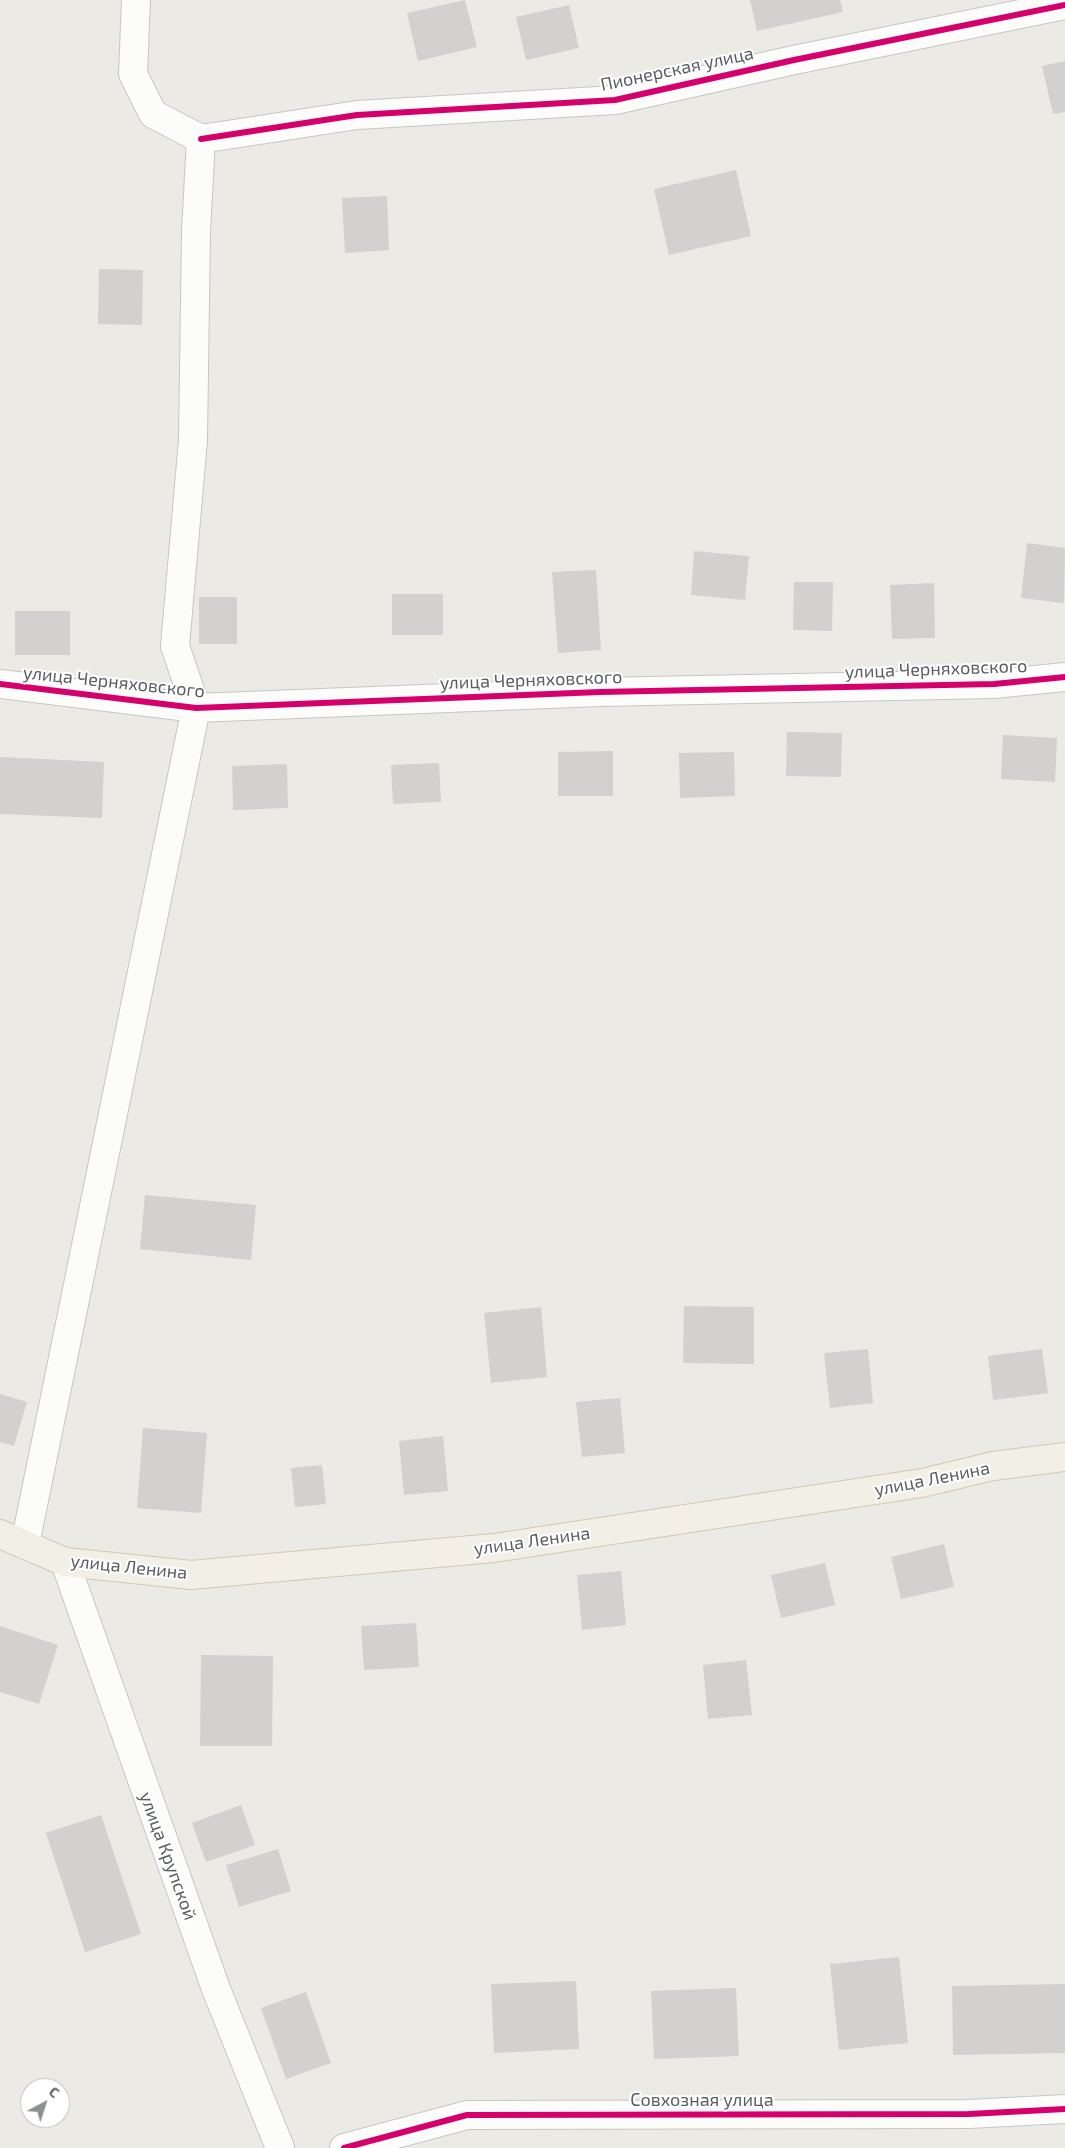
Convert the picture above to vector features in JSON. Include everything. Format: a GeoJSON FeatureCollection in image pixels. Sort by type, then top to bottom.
{"type":"FeatureCollection","features":[{"type":"Feature","properties":{"kind":"main road","name":"улица Ленина"},"geometry":{"type":"LineString","coordinates":[[0,1534],[65,1562],[191,1574],[494,1548],[922,1484],[993,1466],[1065,1456]]}},
{"type":"Feature","properties":{"kind":"street"},"geometry":{"type":"LineString","coordinates":[[25,1544],[196,708],[175,646],[193,440],[196,231],[201,139],[153,114],[133,74],[136,0]]}},
{"type":"Feature","properties":{"kind":"street","name":"Пионерская улица"},"geometry":{"type":"LineString","coordinates":[[201,139],[357,115],[615,100],[803,58],[1065,5]]}},
{"type":"Feature","properties":{"kind":"street","name":"улица Черняховского"},"geometry":{"type":"LineString","coordinates":[[0,684],[196,708],[600,692],[994,684],[1065,677]]}},
{"type":"Feature","properties":{"kind":"street","name":"улица Крупской"},"geometry":{"type":"LineString","coordinates":[[65,1562],[216,1989],[280,2148]]}},
{"type":"Feature","properties":{"kind":"street","name":"Совхозная улица"},"geometry":{"type":"LineString","coordinates":[[344,2148],[466,2115],[969,2114],[1065,2109]]}},
{"type":"Feature","properties":{"kind":"building"},"geometry":{"type":"Polygon","coordinates":[[[465,0],[477,47],[418,61],[407,13],[465,0]]]}},
{"type":"Feature","properties":{"kind":"building"},"geometry":{"type":"Polygon","coordinates":[[[750,0],[840,0],[843,12],[757,31],[750,0]]]}},
{"type":"Feature","properties":{"kind":"building"},"geometry":{"type":"Polygon","coordinates":[[[569,5],[579,48],[526,60],[516,17],[569,5]]]}},
{"type":"Feature","properties":{"kind":"building"},"geometry":{"type":"Polygon","coordinates":[[[1065,61],[1065,112],[1053,114],[1042,66],[1065,61]]]}},
{"type":"Feature","properties":{"kind":"building"},"geometry":{"type":"Polygon","coordinates":[[[736,170],[751,236],[669,255],[654,189],[736,170]]]}},
{"type":"Feature","properties":{"kind":"building"},"geometry":{"type":"Polygon","coordinates":[[[387,196],[389,250],[345,253],[342,198],[387,196]]]}},
{"type":"Feature","properties":{"kind":"building"},"geometry":{"type":"Polygon","coordinates":[[[99,269],[143,270],[142,325],[98,324],[99,269]]]}},
{"type":"Feature","properties":{"kind":"building"},"geometry":{"type":"Polygon","coordinates":[[[1027,543],[1065,548],[1064,603],[1021,598],[1027,543]]]}},
{"type":"Feature","properties":{"kind":"building"},"geometry":{"type":"Polygon","coordinates":[[[694,551],[749,556],[745,600],[691,595],[694,551]]]}},
{"type":"Feature","properties":{"kind":"building"},"geometry":{"type":"Polygon","coordinates":[[[596,570],[601,650],[558,653],[552,572],[596,570]]]}},
{"type":"Feature","properties":{"kind":"building"},"geometry":{"type":"Polygon","coordinates":[[[794,582],[833,582],[832,631],[793,630],[794,582]]]}},
{"type":"Feature","properties":{"kind":"building"},"geometry":{"type":"Polygon","coordinates":[[[934,583],[935,638],[892,639],[890,585],[934,583]]]}},
{"type":"Feature","properties":{"kind":"building"},"geometry":{"type":"Polygon","coordinates":[[[392,594],[443,594],[443,635],[392,635],[392,594]]]}},
{"type":"Feature","properties":{"kind":"building"},"geometry":{"type":"Polygon","coordinates":[[[199,597],[237,597],[237,644],[199,644],[199,597]]]}},
{"type":"Feature","properties":{"kind":"building"},"geometry":{"type":"Polygon","coordinates":[[[15,611],[70,611],[70,655],[15,655],[15,611]]]}},
{"type":"Feature","properties":{"kind":"building"},"geometry":{"type":"Polygon","coordinates":[[[787,732],[842,733],[841,777],[786,776],[787,732]]]}},
{"type":"Feature","properties":{"kind":"building"},"geometry":{"type":"Polygon","coordinates":[[[1003,735],[1057,738],[1055,782],[1001,779],[1003,735]]]}},
{"type":"Feature","properties":{"kind":"building"},"geometry":{"type":"Polygon","coordinates":[[[613,751],[613,796],[558,796],[558,752],[613,751]]]}},
{"type":"Feature","properties":{"kind":"building"},"geometry":{"type":"Polygon","coordinates":[[[734,752],[735,796],[680,798],[679,753],[734,752]]]}},
{"type":"Feature","properties":{"kind":"building"},"geometry":{"type":"Polygon","coordinates":[[[0,757],[104,762],[102,818],[0,814],[0,757]]]}},
{"type":"Feature","properties":{"kind":"building"},"geometry":{"type":"Polygon","coordinates":[[[439,763],[441,802],[393,804],[391,765],[439,763]]]}},
{"type":"Feature","properties":{"kind":"building"},"geometry":{"type":"Polygon","coordinates":[[[287,764],[288,808],[233,810],[232,766],[287,764]]]}},
{"type":"Feature","properties":{"kind":"building"},"geometry":{"type":"Polygon","coordinates":[[[145,1195],[256,1205],[251,1260],[140,1249],[145,1195]]]}},
{"type":"Feature","properties":{"kind":"building"},"geometry":{"type":"Polygon","coordinates":[[[684,1306],[754,1307],[754,1364],[683,1363],[684,1306]]]}},
{"type":"Feature","properties":{"kind":"building"},"geometry":{"type":"Polygon","coordinates":[[[541,1307],[547,1377],[491,1383],[484,1313],[541,1307]]]}},
{"type":"Feature","properties":{"kind":"building"},"geometry":{"type":"Polygon","coordinates":[[[868,1349],[873,1403],[830,1408],[824,1353],[868,1349]]]}},
{"type":"Feature","properties":{"kind":"building"},"geometry":{"type":"Polygon","coordinates":[[[1042,1349],[1048,1393],[993,1400],[988,1356],[1042,1349]]]}},
{"type":"Feature","properties":{"kind":"building"},"geometry":{"type":"Polygon","coordinates":[[[0,1394],[27,1402],[14,1446],[0,1442],[0,1394]]]}},
{"type":"Feature","properties":{"kind":"building"},"geometry":{"type":"Polygon","coordinates":[[[620,1398],[625,1453],[582,1457],[576,1402],[620,1398]]]}},
{"type":"Feature","properties":{"kind":"building"},"geometry":{"type":"Polygon","coordinates":[[[143,1428],[207,1433],[201,1513],[137,1508],[143,1428]]]}},
{"type":"Feature","properties":{"kind":"building"},"geometry":{"type":"Polygon","coordinates":[[[443,1436],[448,1491],[404,1495],[399,1441],[443,1436]]]}},
{"type":"Feature","properties":{"kind":"building"},"geometry":{"type":"Polygon","coordinates":[[[322,1465],[326,1504],[295,1507],[291,1468],[322,1465]]]}},
{"type":"Feature","properties":{"kind":"building"},"geometry":{"type":"Polygon","coordinates":[[[944,1544],[954,1587],[901,1599],[891,1557],[944,1544]]]}},
{"type":"Feature","properties":{"kind":"building"},"geometry":{"type":"Polygon","coordinates":[[[825,1563],[835,1605],[781,1618],[771,1575],[825,1563]]]}},
{"type":"Feature","properties":{"kind":"building"},"geometry":{"type":"Polygon","coordinates":[[[621,1571],[626,1625],[582,1630],[577,1575],[621,1571]]]}},
{"type":"Feature","properties":{"kind":"building"},"geometry":{"type":"Polygon","coordinates":[[[416,1623],[419,1667],[364,1670],[361,1626],[416,1623]]]}},
{"type":"Feature","properties":{"kind":"building"},"geometry":{"type":"Polygon","coordinates":[[[0,1626],[58,1645],[39,1704],[0,1692],[0,1626]]]}},
{"type":"Feature","properties":{"kind":"building"},"geometry":{"type":"Polygon","coordinates":[[[201,1655],[273,1656],[272,1746],[200,1746],[201,1655]]]}},
{"type":"Feature","properties":{"kind":"building"},"geometry":{"type":"Polygon","coordinates":[[[746,1660],[752,1715],[708,1719],[703,1665],[746,1660]]]}},
{"type":"Feature","properties":{"kind":"building"},"geometry":{"type":"Polygon","coordinates":[[[241,1805],[255,1845],[206,1862],[192,1823],[241,1805]]]}},
{"type":"Feature","properties":{"kind":"building"},"geometry":{"type":"Polygon","coordinates":[[[101,1815],[141,1934],[85,1952],[46,1833],[101,1815]]]}},
{"type":"Feature","properties":{"kind":"building"},"geometry":{"type":"Polygon","coordinates":[[[278,1849],[291,1891],[239,1907],[226,1865],[278,1849]]]}},
{"type":"Feature","properties":{"kind":"building"},"geometry":{"type":"Polygon","coordinates":[[[899,1957],[908,2043],[839,2050],[830,1964],[899,1957]]]}},
{"type":"Feature","properties":{"kind":"building"},"geometry":{"type":"Polygon","coordinates":[[[576,1981],[579,2049],[494,2053],[491,1984],[576,1981]]]}},
{"type":"Feature","properties":{"kind":"building"},"geometry":{"type":"Polygon","coordinates":[[[1065,1984],[1065,2053],[953,2055],[952,1986],[1065,1984]]]}},
{"type":"Feature","properties":{"kind":"building"},"geometry":{"type":"Polygon","coordinates":[[[736,1988],[739,2056],[654,2059],[651,1991],[736,1988]]]}},
{"type":"Feature","properties":{"kind":"building"},"geometry":{"type":"Polygon","coordinates":[[[306,1992],[331,2063],[286,2079],[261,2008],[306,1992]]]}},
{"type":"Feature","properties":{"kind":"cycle path"},"geometry":{"type":"LineString","coordinates":[[201,139],[357,115],[615,100],[794,60],[1065,5]]}},
{"type":"Feature","properties":{"kind":"cycle path"},"geometry":{"type":"LineString","coordinates":[[0,684],[196,708],[600,692],[994,684],[1065,677]]}},
{"type":"Feature","properties":{"kind":"cycle path"},"geometry":{"type":"LineString","coordinates":[[344,2148],[467,2115],[969,2114],[1065,2109]]}}]}
